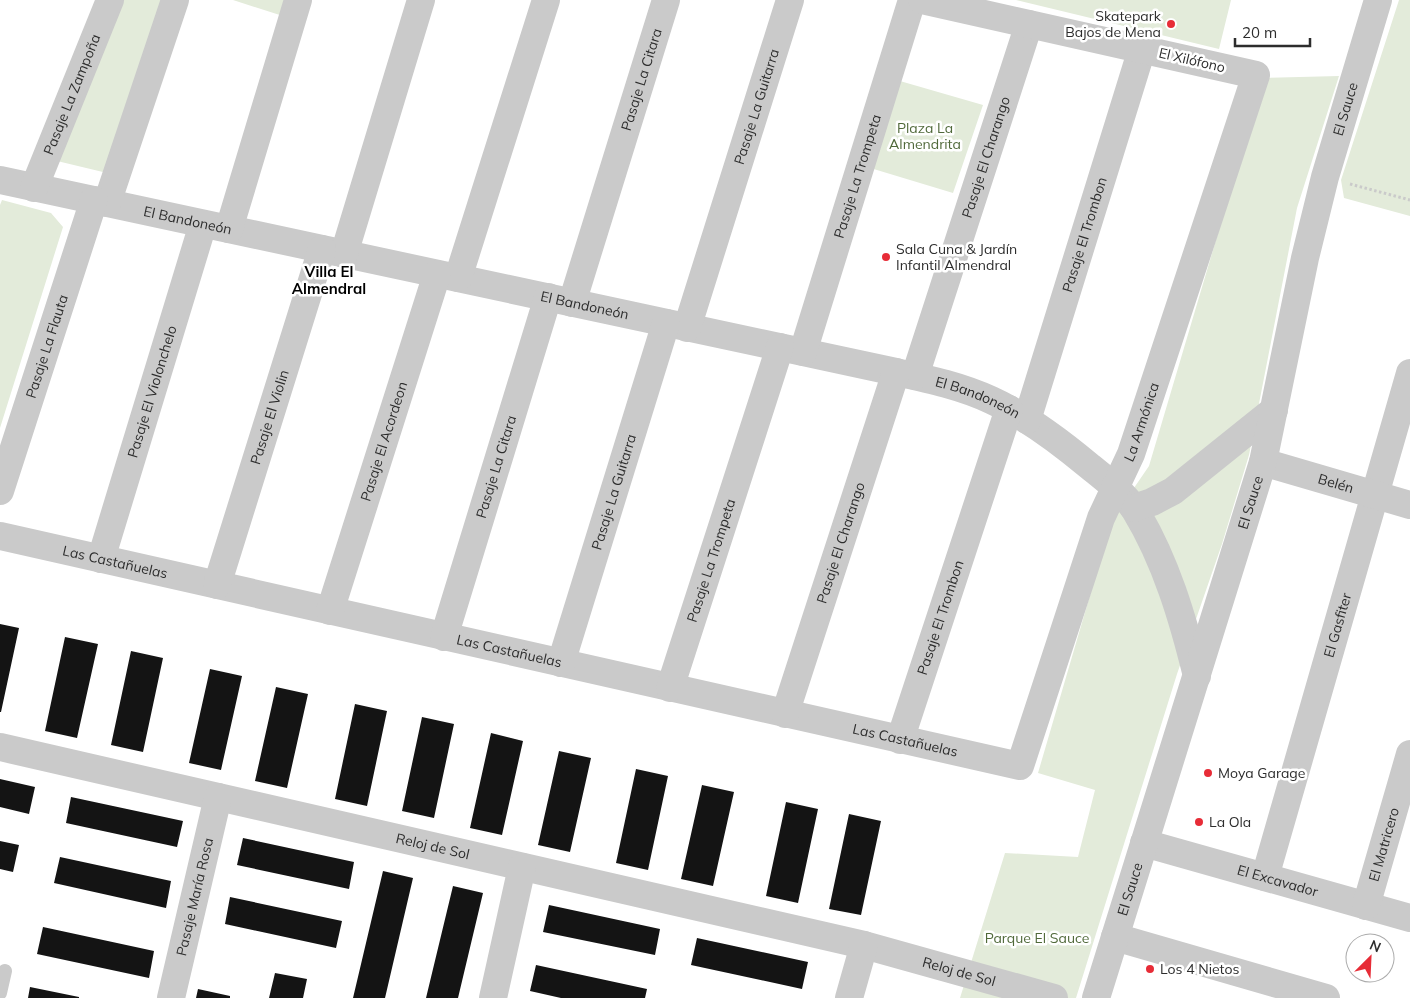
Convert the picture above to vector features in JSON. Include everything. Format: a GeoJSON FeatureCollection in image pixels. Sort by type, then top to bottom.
{"type":"FeatureCollection","features":[{"type":"Feature","properties":{"kind":"street","name":"Pasaje La Zampoña"},"geometry":{"type":"LineString","coordinates":[[34,188],[110,0]]}},
{"type":"Feature","properties":{"kind":"street","name":"Pasaje La Flauta"},"geometry":{"type":"LineString","coordinates":[[0,491],[100,202],[175,0]]}},
{"type":"Feature","properties":{"kind":"street","name":"Pasaje El Violonchelo"},"geometry":{"type":"LineString","coordinates":[[101,559],[216,227],[298,0]]}},
{"type":"Feature","properties":{"kind":"street","name":"Pasaje El Violin"},"geometry":{"type":"LineString","coordinates":[[217,585],[421,0]]}},
{"type":"Feature","properties":{"kind":"street","name":"Pasaje El Acordeon"},"geometry":{"type":"LineString","coordinates":[[330,611],[546,0]]}},
{"type":"Feature","properties":{"kind":"street","name":"Pasaje La Citara"},"geometry":{"type":"LineString","coordinates":[[444,636],[666,0]]}},
{"type":"Feature","properties":{"kind":"street","name":"Pasaje La Guitarra"},"geometry":{"type":"LineString","coordinates":[[560,663],[790,0]]}},
{"type":"Feature","properties":{"kind":"street","name":"Pasaje La Trompeta"},"geometry":{"type":"LineString","coordinates":[[670,688],[791,350],[912,0]]}},
{"type":"Feature","properties":{"kind":"street","name":"El Xilófono"},"geometry":{"type":"LineString","coordinates":[[922,0],[1256,75]]}},
{"type":"Feature","properties":{"kind":"street","name":"El Sauce"},"geometry":{"type":"LineString","coordinates":[[1096,998],[1263,462],[1305,258],[1326,178],[1378,0]]}},
{"type":"Feature","properties":{"kind":"street","name":"Pasaje El Charango"},"geometry":{"type":"LineString","coordinates":[[785,714],[1029,24]]}},
{"type":"Feature","properties":{"kind":"street","name":"Pasaje El Trombon"},"geometry":{"type":"LineString","coordinates":[[900,740],[1018,414],[1142,49]]}},
{"type":"Feature","properties":{"kind":"street","name":"La Armónica"},"geometry":{"type":"LineString","coordinates":[[1020,766],[1101,518],[1131,454],[1256,75]]}},
{"type":"Feature","properties":{"kind":"street","name":"El Bandoneón"},"geometry":{"type":"LineString","coordinates":[[0,180],[906,374],[963,389],[989,399],[1018,414],[1063,445],[1115,487],[1134,508],[1165,570],[1186,631],[1197,676]]}},
{"type":"Feature","properties":{"kind":"street","name":"El Gasfiter"},"geometry":{"type":"LineString","coordinates":[[1265,877],[1410,373]]}},
{"type":"Feature","properties":{"kind":"street"},"geometry":{"type":"LineString","coordinates":[[1134,508],[1152,502],[1173,491],[1274,410]]}},
{"type":"Feature","properties":{"kind":"street","name":"Belén"},"geometry":{"type":"LineString","coordinates":[[1263,462],[1410,505]]}},
{"type":"Feature","properties":{"kind":"street","name":"Las Castañuelas"},"geometry":{"type":"LineString","coordinates":[[0,536],[1020,766]]}},
{"type":"Feature","properties":{"kind":"street","name":"Reloj de Sol"},"geometry":{"type":"LineString","coordinates":[[0,747],[864,945],[1054,998]]}},
{"type":"Feature","properties":{"kind":"street","name":"El Matricero"},"geometry":{"type":"LineString","coordinates":[[1366,906],[1410,754]]}},
{"type":"Feature","properties":{"kind":"street","name":"Pasaje María Rosa"},"geometry":{"type":"LineString","coordinates":[[170,998],[218,796]]}},
{"type":"Feature","properties":{"kind":"street","name":"El Excavador"},"geometry":{"type":"LineString","coordinates":[[1144,843],[1410,918]]}},
{"type":"Feature","properties":{"kind":"street"},"geometry":{"type":"LineString","coordinates":[[493,998],[522,866]]}},
{"type":"Feature","properties":{"kind":"street"},"geometry":{"type":"LineString","coordinates":[[1115,937],[1326,998]]}},
{"type":"Feature","properties":{"kind":"street"},"geometry":{"type":"LineString","coordinates":[[848,998],[864,945]]}},
{"type":"Feature","properties":{"kind":"lane"},"geometry":{"type":"LineString","coordinates":[[0,993],[5,971]]}},
{"type":"Feature","properties":{"kind":"path"},"geometry":{"type":"LineString","coordinates":[[1326,178],[1410,200]]}},
{"type":"Feature","properties":{"kind":"green space"},"geometry":{"type":"Polygon","coordinates":[[[118,0],[162,0],[107,173],[53,160],[118,0]]]}},
{"type":"Feature","properties":{"kind":"green space"},"geometry":{"type":"Polygon","coordinates":[[[233,0],[290,0],[286,17],[233,0]]]}},
{"type":"Feature","properties":{"kind":"green space","name":"Skatepark Bajos de Mena"},"geometry":{"type":"Polygon","coordinates":[[[1016,0],[1231,0],[1219,49],[1016,0]]]}},
{"type":"Feature","properties":{"kind":"green space"},"geometry":{"type":"Polygon","coordinates":[[[1399,0],[1410,0],[1410,216],[1344,198],[1341,180],[1399,0]]]}},
{"type":"Feature","properties":{"kind":"green space","name":"Parque El Sauce"},"geometry":{"type":"Polygon","coordinates":[[[1339,76],[1297,208],[1249,455],[1222,544],[1177,674],[1076,998],[960,998],[1005,853],[1078,857],[1095,790],[1038,773],[1112,520],[1149,466],[1264,78],[1339,76]]]}},
{"type":"Feature","properties":{"kind":"green space","name":"Plaza La Almendrita"},"geometry":{"type":"Polygon","coordinates":[[[893,79],[983,105],[953,193],[867,167],[893,79]]]}},
{"type":"Feature","properties":{"kind":"green space"},"geometry":{"type":"Polygon","coordinates":[[[2,200],[51,213],[63,227],[0,428],[0,205],[2,200]]]}},
{"type":"Feature","properties":{"kind":"building"},"geometry":{"type":"Polygon","coordinates":[[[0,624],[19,628],[1,712],[0,712],[0,624]]]}},
{"type":"Feature","properties":{"kind":"building"},"geometry":{"type":"Polygon","coordinates":[[[65,637],[98,644],[77,738],[45,731],[65,637]]]}},
{"type":"Feature","properties":{"kind":"building"},"geometry":{"type":"Polygon","coordinates":[[[131,651],[163,658],[143,752],[111,745],[131,651]]]}},
{"type":"Feature","properties":{"kind":"building"},"geometry":{"type":"Polygon","coordinates":[[[210,669],[242,676],[221,770],[189,763],[210,669]]]}},
{"type":"Feature","properties":{"kind":"building"},"geometry":{"type":"Polygon","coordinates":[[[276,687],[308,694],[287,788],[255,781],[276,687]]]}},
{"type":"Feature","properties":{"kind":"building"},"geometry":{"type":"Polygon","coordinates":[[[355,704],[387,711],[367,806],[335,799],[355,704]]]}},
{"type":"Feature","properties":{"kind":"building"},"geometry":{"type":"Polygon","coordinates":[[[422,717],[454,724],[434,818],[402,811],[422,717]]]}},
{"type":"Feature","properties":{"kind":"building"},"geometry":{"type":"Polygon","coordinates":[[[491,733],[523,741],[502,835],[470,828],[491,733]]]}},
{"type":"Feature","properties":{"kind":"building"},"geometry":{"type":"Polygon","coordinates":[[[559,751],[591,758],[570,852],[538,845],[559,751]]]}},
{"type":"Feature","properties":{"kind":"building"},"geometry":{"type":"Polygon","coordinates":[[[636,769],[668,776],[648,870],[616,863],[636,769]]]}},
{"type":"Feature","properties":{"kind":"building"},"geometry":{"type":"Polygon","coordinates":[[[0,779],[35,787],[29,814],[0,807],[0,779]]]}},
{"type":"Feature","properties":{"kind":"building"},"geometry":{"type":"Polygon","coordinates":[[[702,785],[734,792],[713,886],[681,879],[702,785]]]}},
{"type":"Feature","properties":{"kind":"building"},"geometry":{"type":"Polygon","coordinates":[[[71,797],[183,821],[177,847],[66,823],[71,797]]]}},
{"type":"Feature","properties":{"kind":"building"},"geometry":{"type":"Polygon","coordinates":[[[786,802],[818,809],[798,903],[766,896],[786,802]]]}},
{"type":"Feature","properties":{"kind":"building"},"geometry":{"type":"Polygon","coordinates":[[[849,814],[881,821],[861,915],[829,909],[849,814]]]}},
{"type":"Feature","properties":{"kind":"building"},"geometry":{"type":"Polygon","coordinates":[[[243,838],[354,862],[349,889],[237,865],[243,838]]]}},
{"type":"Feature","properties":{"kind":"building"},"geometry":{"type":"Polygon","coordinates":[[[0,841],[19,845],[13,872],[0,869],[0,841]]]}},
{"type":"Feature","properties":{"kind":"building"},"geometry":{"type":"Polygon","coordinates":[[[60,857],[171,881],[166,908],[54,883],[60,857]]]}},
{"type":"Feature","properties":{"kind":"building"},"geometry":{"type":"Polygon","coordinates":[[[383,871],[413,878],[385,998],[353,998],[383,871]]]}},
{"type":"Feature","properties":{"kind":"building"},"geometry":{"type":"Polygon","coordinates":[[[453,886],[483,893],[458,998],[426,998],[453,886]]]}},
{"type":"Feature","properties":{"kind":"building"},"geometry":{"type":"Polygon","coordinates":[[[230,897],[342,921],[336,948],[225,924],[230,897]]]}},
{"type":"Feature","properties":{"kind":"building"},"geometry":{"type":"Polygon","coordinates":[[[549,905],[660,929],[655,955],[543,932],[549,905]]]}},
{"type":"Feature","properties":{"kind":"building"},"geometry":{"type":"Polygon","coordinates":[[[43,927],[154,951],[149,978],[37,954],[43,927]]]}},
{"type":"Feature","properties":{"kind":"building"},"geometry":{"type":"Polygon","coordinates":[[[697,938],[808,962],[802,989],[691,965],[697,938]]]}},
{"type":"Feature","properties":{"kind":"building"},"geometry":{"type":"Polygon","coordinates":[[[536,965],[647,989],[645,998],[561,998],[530,991],[536,965]]]}},
{"type":"Feature","properties":{"kind":"building"},"geometry":{"type":"Polygon","coordinates":[[[275,973],[307,979],[303,998],[269,998],[275,973]]]}},
{"type":"Feature","properties":{"kind":"building"},"geometry":{"type":"Polygon","coordinates":[[[30,987],[79,997],[79,998],[28,998],[30,987]]]}},
{"type":"Feature","properties":{"kind":"building"},"geometry":{"type":"Polygon","coordinates":[[[198,989],[230,996],[230,998],[196,998],[198,989]]]}},
{"type":"Feature","properties":{"kind":"place","name":"Skatepark Bajos de Mena"},"geometry":{"type":"Point","coordinates":[1171,24]}},
{"type":"Feature","properties":{"kind":"place","name":"Sala Cuna & Jardín Infantil Almendral"},"geometry":{"type":"Point","coordinates":[886,257]}},
{"type":"Feature","properties":{"kind":"place","name":"Moya Garage"},"geometry":{"type":"Point","coordinates":[1208,773]}},
{"type":"Feature","properties":{"kind":"place","name":"La Ola"},"geometry":{"type":"Point","coordinates":[1199,822]}},
{"type":"Feature","properties":{"kind":"place","name":"Los 4 Nietos"},"geometry":{"type":"Point","coordinates":[1150,969]}},
{"type":"Feature","properties":{"kind":"district","name":"Villa El Almendral"},"geometry":{"type":"Point","coordinates":[329,280]}}]}
